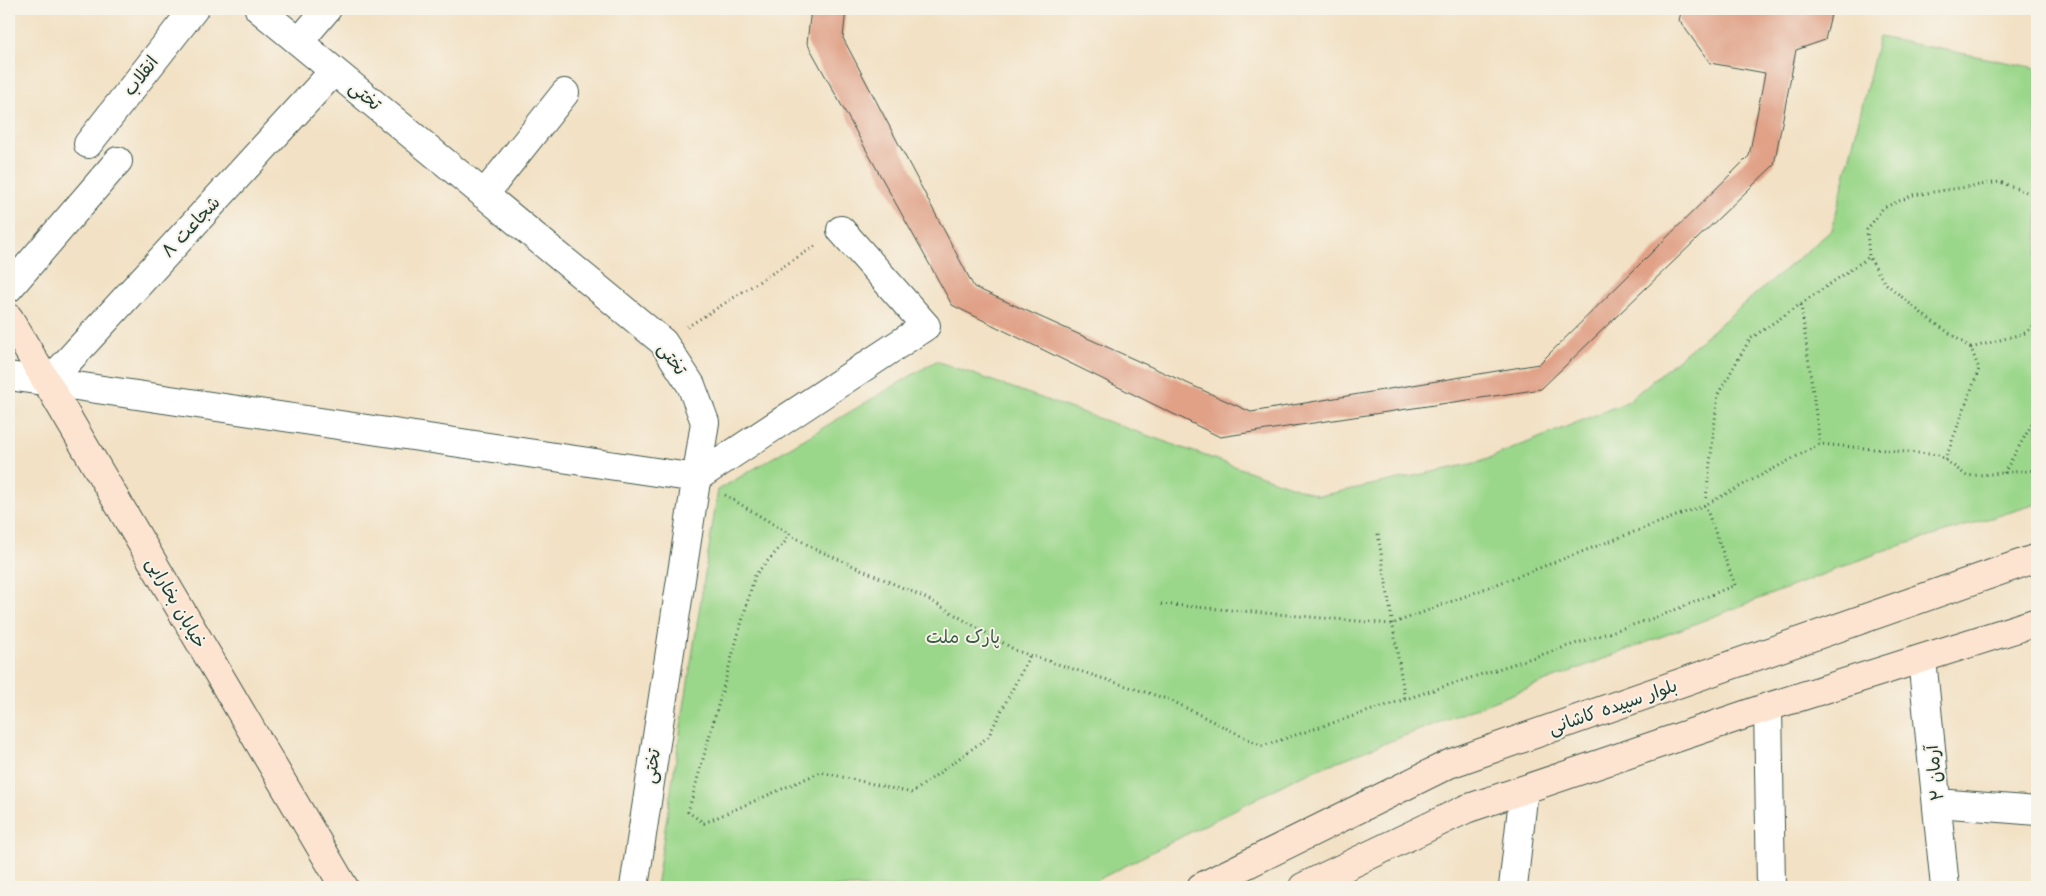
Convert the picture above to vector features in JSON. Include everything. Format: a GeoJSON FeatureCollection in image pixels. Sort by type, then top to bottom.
{"type":"FeatureCollection","features":[{"type":"Feature","properties":{"kind":"main road","name":"خیابان بخارایی"},"geometry":{"type":"LineString","coordinates":[[9,318],[344,887]]}},
{"type":"Feature","properties":{"kind":"main road","name":"بلوار سپیده کاشانی"},"geometry":{"type":"LineString","coordinates":[[1201,887],[1449,764],[2037,558]]}},
{"type":"Feature","properties":{"kind":"main road"},"geometry":{"type":"LineString","coordinates":[[1303,887],[1466,809],[1768,708],[2037,622]]}},
{"type":"Feature","properties":{"kind":"street","name":"انقلاب"},"geometry":{"type":"LineString","coordinates":[[88,144],[194,9]]}},
{"type":"Feature","properties":{"kind":"street","name":"تختی"},"geometry":{"type":"LineString","coordinates":[[259,9],[664,342],[691,385],[705,422],[634,887]]}},
{"type":"Feature","properties":{"kind":"street"},"geometry":{"type":"LineString","coordinates":[[299,42],[327,9]]}},
{"type":"Feature","properties":{"kind":"street","name":"شجاعت ۸"},"geometry":{"type":"LineString","coordinates":[[47,384],[334,71]]}},
{"type":"Feature","properties":{"kind":"street"},"geometry":{"type":"LineString","coordinates":[[484,195],[565,93]]}},
{"type":"Feature","properties":{"kind":"street"},"geometry":{"type":"LineString","coordinates":[[9,288],[118,161]]}},
{"type":"Feature","properties":{"kind":"street"},"geometry":{"type":"LineString","coordinates":[[9,376],[47,384],[696,478],[926,326],[841,230]]}},
{"type":"Feature","properties":{"kind":"street","name":"آرمان ۲"},"geometry":{"type":"LineString","coordinates":[[1922,659],[1945,887]]}},
{"type":"Feature","properties":{"kind":"street"},"geometry":{"type":"LineString","coordinates":[[1768,708],[1771,887]]}},
{"type":"Feature","properties":{"kind":"street"},"geometry":{"type":"LineString","coordinates":[[1513,887],[1524,790]]}},
{"type":"Feature","properties":{"kind":"street"},"geometry":{"type":"LineString","coordinates":[[1938,803],[2037,811]]}},
{"type":"Feature","properties":{"kind":"path"},"geometry":{"type":"LineString","coordinates":[[1945,460],[1979,369],[1971,348],[1926,317],[1884,282],[1869,257],[1866,230],[1883,208],[1913,195],[2000,182],[2037,196]]}},
{"type":"Feature","properties":{"kind":"path"},"geometry":{"type":"LineString","coordinates":[[664,342],[841,230]]}},
{"type":"Feature","properties":{"kind":"path"},"geometry":{"type":"LineString","coordinates":[[1706,498],[1718,394],[1750,339],[1869,257]]}},
{"type":"Feature","properties":{"kind":"path"},"geometry":{"type":"LineString","coordinates":[[1801,305],[1820,444]]}},
{"type":"Feature","properties":{"kind":"path"},"geometry":{"type":"LineString","coordinates":[[1971,348],[2025,333],[2037,324]]}},
{"type":"Feature","properties":{"kind":"path"},"geometry":{"type":"LineString","coordinates":[[2004,473],[2037,415]]}},
{"type":"Feature","properties":{"kind":"path"},"geometry":{"type":"LineString","coordinates":[[1161,604],[1392,624],[1705,505],[1820,444],[1939,455],[1967,476],[2037,470]]}},
{"type":"Feature","properties":{"kind":"path"},"geometry":{"type":"LineString","coordinates":[[696,478],[813,548],[928,599],[1017,651],[1170,700],[1262,746],[1660,616],[1734,585],[1705,505]]}},
{"type":"Feature","properties":{"kind":"path"},"geometry":{"type":"LineString","coordinates":[[789,533],[785,542],[755,576],[688,812],[704,823],[820,772],[912,793],[988,737],[1030,655]]}},
{"type":"Feature","properties":{"kind":"path"},"geometry":{"type":"LineString","coordinates":[[1378,534],[1404,700]]}},
{"type":"Feature","properties":{"kind":"green space","name":"پارک ملت"},"geometry":{"type":"Polygon","coordinates":[[[1879,37],[2037,68],[2037,504],[1886,550],[1300,776],[1084,887],[656,887],[718,490],[936,361],[1319,496],[1480,462],[1627,402],[1832,230],[1879,37]]]}},
{"type":"Feature","properties":{"kind":"building"},"geometry":{"type":"Polygon","coordinates":[[[811,9],[846,9],[843,38],[974,287],[1251,412],[1539,364],[1749,156],[1765,73],[1710,63],[1679,20],[1682,9],[1832,10],[1825,40],[1796,50],[1774,165],[1541,389],[1220,437],[952,305],[807,43],[811,9]]]}}]}
